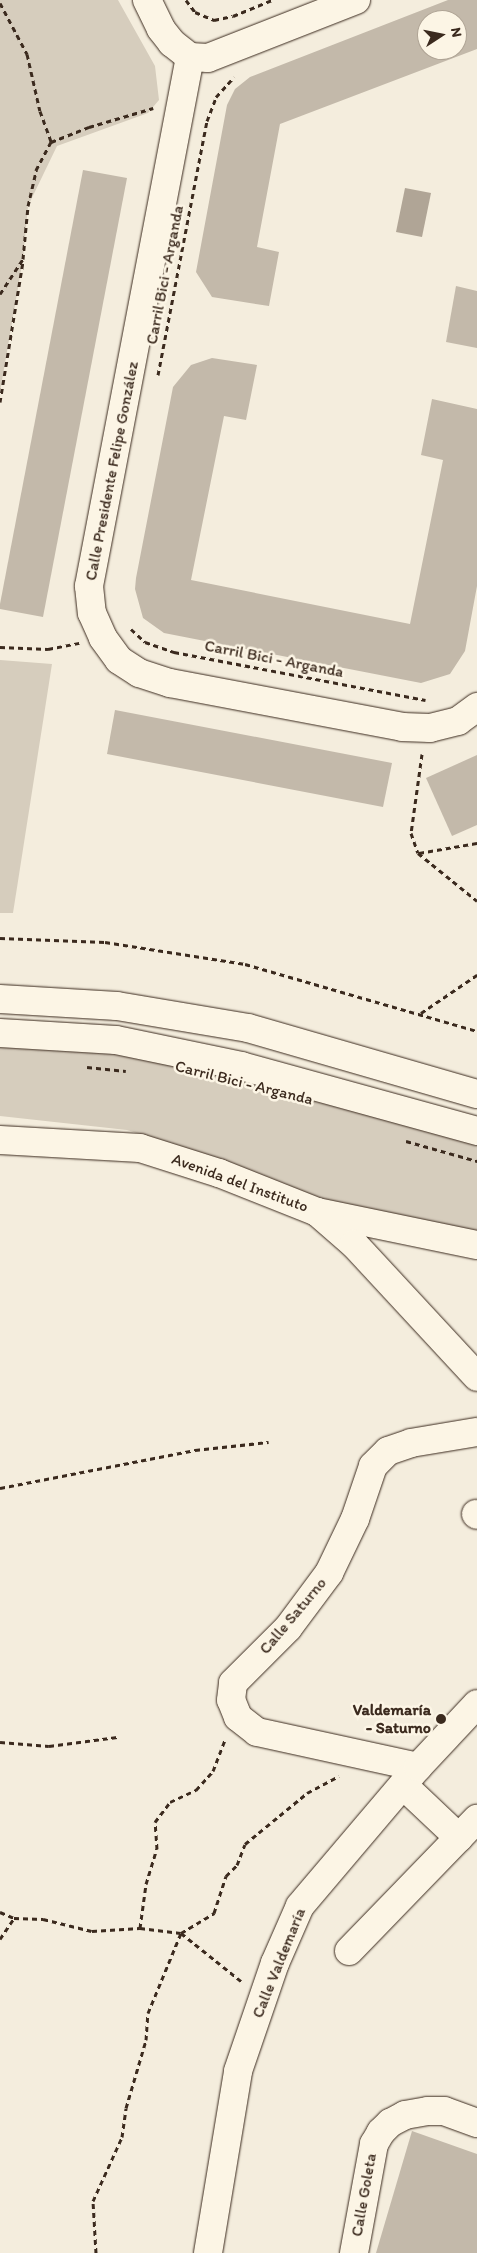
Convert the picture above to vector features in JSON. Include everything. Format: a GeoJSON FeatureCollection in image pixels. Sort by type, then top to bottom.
{"type":"FeatureCollection","features":[{"type":"Feature","properties":{"kind":"street"},"geometry":{"type":"LineString","coordinates":[[147,0],[161,30],[190,56],[208,58],[356,0]]}},
{"type":"Feature","properties":{"kind":"street","name":"Calle Presidente Felipe González"},"geometry":{"type":"LineString","coordinates":[[190,56],[179,104],[145,303],[89,586],[92,613],[103,638],[119,660],[139,673],[170,683],[402,727],[430,728],[458,721],[477,708]]}},
{"type":"Feature","properties":{"kind":"street"},"geometry":{"type":"LineString","coordinates":[[0,999],[117,1006],[248,1028],[477,1094]]}},
{"type":"Feature","properties":{"kind":"street"},"geometry":{"type":"LineString","coordinates":[[0,1033],[116,1040],[231,1064],[477,1131]]}},
{"type":"Feature","properties":{"kind":"street","name":"Avenida del Instituto"},"geometry":{"type":"LineString","coordinates":[[0,1140],[140,1148],[219,1173],[317,1212],[477,1245]]}},
{"type":"Feature","properties":{"kind":"street"},"geometry":{"type":"LineString","coordinates":[[317,1212],[354,1244],[477,1377]]}},
{"type":"Feature","properties":{"kind":"street","name":"Calle Saturno"},"geometry":{"type":"LineString","coordinates":[[238,1717],[231,1700],[233,1683],[288,1628],[329,1573],[355,1519],[372,1466],[388,1451],[412,1443],[477,1432]]}},
{"type":"Feature","properties":{"kind":"street","name":"Calle Valdemaría"},"geometry":{"type":"LineString","coordinates":[[208,2253],[212,2211],[238,2071],[275,1963],[300,1906],[411,1776],[477,1704]]}},
{"type":"Feature","properties":{"kind":"street"},"geometry":{"type":"LineString","coordinates":[[238,1717],[257,1732],[370,1758],[411,1776],[468,1829],[349,1951]]}},
{"type":"Feature","properties":{"kind":"street","name":"Calle Goleta"},"geometry":{"type":"LineString","coordinates":[[354,2253],[374,2144],[390,2122],[405,2115],[444,2111],[477,2123]]}},
{"type":"Feature","properties":{"kind":"path"},"geometry":{"type":"LineString","coordinates":[[186,0],[195,12],[204,18],[224,19],[272,0]]}},
{"type":"Feature","properties":{"kind":"path"},"geometry":{"type":"LineString","coordinates":[[0,3],[27,54],[40,111],[52,142]]}},
{"type":"Feature","properties":{"kind":"path","name":"Carril Bici - Arganda"},"geometry":{"type":"LineString","coordinates":[[156,385],[209,116],[219,92],[240,69],[224,19]]}},
{"type":"Feature","properties":{"kind":"path"},"geometry":{"type":"LineString","coordinates":[[0,402],[23,259],[28,206],[36,170],[52,142],[89,127],[179,104]]}},
{"type":"Feature","properties":{"kind":"path"},"geometry":{"type":"LineString","coordinates":[[0,294],[23,259]]}},
{"type":"Feature","properties":{"kind":"path","name":"Carril Bici - Arganda"},"geometry":{"type":"LineString","coordinates":[[129,627],[144,642],[174,652],[427,701],[430,728]]}},
{"type":"Feature","properties":{"kind":"path"},"geometry":{"type":"LineString","coordinates":[[0,647],[48,649],[103,638]]}},
{"type":"Feature","properties":{"kind":"path"},"geometry":{"type":"LineString","coordinates":[[430,728],[420,760],[411,833],[418,853],[477,901]]}},
{"type":"Feature","properties":{"kind":"path"},"geometry":{"type":"LineString","coordinates":[[418,853],[477,843]]}},
{"type":"Feature","properties":{"kind":"path"},"geometry":{"type":"LineString","coordinates":[[0,938],[105,942],[245,964],[477,1031]]}},
{"type":"Feature","properties":{"kind":"path"},"geometry":{"type":"LineString","coordinates":[[420,1013],[477,975]]}},
{"type":"Feature","properties":{"kind":"path"},"geometry":{"type":"LineString","coordinates":[[78,1066],[133,1072]]}},
{"type":"Feature","properties":{"kind":"path"},"geometry":{"type":"LineString","coordinates":[[400,1139],[477,1161]]}},
{"type":"Feature","properties":{"kind":"path"},"geometry":{"type":"LineString","coordinates":[[0,1488],[195,1450],[270,1442]]}},
{"type":"Feature","properties":{"kind":"path"},"geometry":{"type":"LineString","coordinates":[[140,1928],[146,1884],[156,1849],[155,1822],[170,1802],[196,1790],[213,1771],[221,1747],[238,1717]]}},
{"type":"Feature","properties":{"kind":"path"},"geometry":{"type":"LineString","coordinates":[[0,1742],[49,1746],[118,1737]]}},
{"type":"Feature","properties":{"kind":"path"},"geometry":{"type":"LineString","coordinates":[[96,2253],[94,2201],[112,2165],[122,2137],[126,2108],[146,2040],[148,2014],[181,1933],[214,1913],[226,1876],[237,1865],[245,1844],[307,1792],[370,1758]]}},
{"type":"Feature","properties":{"kind":"path"},"geometry":{"type":"LineString","coordinates":[[0,1912],[14,1918],[43,1919],[92,1931],[140,1928],[181,1933],[244,1984]]}},
{"type":"Feature","properties":{"kind":"path"},"geometry":{"type":"LineString","coordinates":[[0,1939],[14,1918]]}},
{"type":"Feature","properties":{"kind":"shaded area"},"geometry":{"type":"Polygon","coordinates":[[[0,0],[118,0],[155,66],[159,100],[148,113],[57,146],[28,206],[23,259],[0,392],[0,0]]]}},
{"type":"Feature","properties":{"kind":"shaded area"},"geometry":{"type":"Polygon","coordinates":[[[405,188],[431,193],[422,237],[396,232],[405,188]]]}},
{"type":"Feature","properties":{"kind":"shaded area"},"geometry":{"type":"Polygon","coordinates":[[[0,660],[52,664],[13,913],[0,913],[0,660]]]}},
{"type":"Feature","properties":{"kind":"shaded area"},"geometry":{"type":"Polygon","coordinates":[[[0,1047],[114,1054],[246,1078],[477,1145],[477,1237],[321,1199],[180,1146],[127,1130],[0,1116],[0,1047]]]}},
{"type":"Feature","properties":{"kind":"building"},"geometry":{"type":"Polygon","coordinates":[[[448,0],[477,0],[477,49],[467,53],[467,10],[422,10],[448,0]]]}},
{"type":"Feature","properties":{"kind":"building"},"geometry":{"type":"Polygon","coordinates":[[[417,12],[417,60],[448,60],[280,124],[257,247],[279,252],[269,306],[212,297],[196,272],[227,105],[235,89],[250,77],[417,12]]]}},
{"type":"Feature","properties":{"kind":"building"},"geometry":{"type":"Polygon","coordinates":[[[83,170],[127,178],[43,617],[0,609],[0,604],[83,170]]]}},
{"type":"Feature","properties":{"kind":"building"},"geometry":{"type":"Polygon","coordinates":[[[456,286],[477,291],[477,348],[446,342],[456,286]]]}},
{"type":"Feature","properties":{"kind":"building"},"geometry":{"type":"Polygon","coordinates":[[[212,358],[257,365],[246,420],[224,416],[191,580],[410,624],[443,460],[421,455],[432,399],[477,409],[477,586],[465,651],[450,674],[421,683],[164,633],[143,618],[135,589],[136,578],[173,387],[191,365],[212,358]]]}},
{"type":"Feature","properties":{"kind":"building"},"geometry":{"type":"Polygon","coordinates":[[[115,710],[392,763],[383,807],[107,754],[115,710]]]}},
{"type":"Feature","properties":{"kind":"building"},"geometry":{"type":"Polygon","coordinates":[[[477,755],[477,825],[452,836],[426,778],[477,755]]]}},
{"type":"Feature","properties":{"kind":"building"},"geometry":{"type":"Polygon","coordinates":[[[412,2131],[477,2154],[477,2253],[376,2253],[412,2131]]]}},
{"type":"Feature","properties":{"kind":"place","name":"Valdemaría - Saturno"},"geometry":{"type":"Point","coordinates":[441,1719]}}]}
